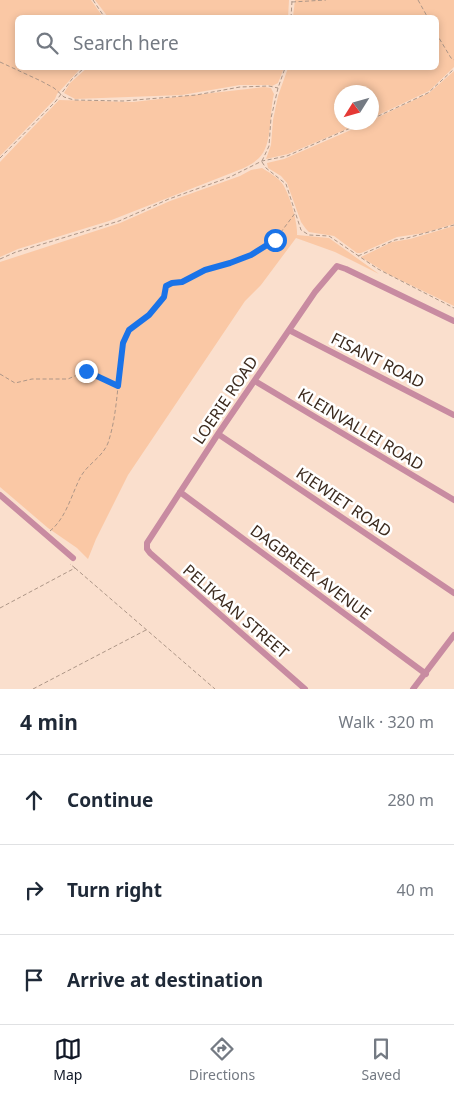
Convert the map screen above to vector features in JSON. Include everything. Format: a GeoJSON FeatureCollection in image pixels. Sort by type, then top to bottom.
{"type":"FeatureCollection","features":[{"type":"Feature","properties":{"kind":"street","name":"LOERIE ROAD"},"geometry":{"type":"LineString","coordinates":[[150,554],[147,549],[147,543],[180,492],[315,292],[337,266],[454,321]]}},
{"type":"Feature","properties":{"kind":"street","name":"FISANT ROAD"},"geometry":{"type":"LineString","coordinates":[[290,330],[454,415]]}},
{"type":"Feature","properties":{"kind":"street","name":"KLEINVALLEI ROAD"},"geometry":{"type":"LineString","coordinates":[[255,382],[454,500]]}},
{"type":"Feature","properties":{"kind":"street","name":"KIEWIET ROAD"},"geometry":{"type":"LineString","coordinates":[[218,434],[454,593]]}},
{"type":"Feature","properties":{"kind":"street","name":"DAGBREEK AVENUE"},"geometry":{"type":"LineString","coordinates":[[180,492],[426,674]]}},
{"type":"Feature","properties":{"kind":"street"},"geometry":{"type":"LineString","coordinates":[[0,495],[46,534],[70,560]]}},
{"type":"Feature","properties":{"kind":"street","name":"PELIKAAN STREET"},"geometry":{"type":"LineString","coordinates":[[150,554],[305,689]]}},
{"type":"Feature","properties":{"kind":"street"},"geometry":{"type":"LineString","coordinates":[[413,689],[453,638]]}},
{"type":"Feature","properties":{"kind":"path"},"geometry":{"type":"LineString","coordinates":[[93,0],[103,15]]}},
{"type":"Feature","properties":{"kind":"path"},"geometry":{"type":"LineString","coordinates":[[291,15],[292,1],[326,0]]}},
{"type":"Feature","properties":{"kind":"path"},"geometry":{"type":"LineString","coordinates":[[418,0],[426,15]]}},
{"type":"Feature","properties":{"kind":"path"},"geometry":{"type":"LineString","coordinates":[[439,38],[454,60]]}},
{"type":"Feature","properties":{"kind":"path"},"geometry":{"type":"LineString","coordinates":[[0,62],[15,69]]}},
{"type":"Feature","properties":{"kind":"path"},"geometry":{"type":"LineString","coordinates":[[379,116],[428,93],[454,69]]}},
{"type":"Feature","properties":{"kind":"path"},"geometry":{"type":"LineString","coordinates":[[17,70],[41,81],[61,93],[64,97],[74,100],[123,101],[196,95],[240,87],[269,86],[278,88]]}},
{"type":"Feature","properties":{"kind":"path"},"geometry":{"type":"LineString","coordinates":[[0,158],[56,101],[82,70]]}},
{"type":"Feature","properties":{"kind":"path"},"geometry":{"type":"LineString","coordinates":[[262,161],[269,146],[271,118],[278,88],[285,70]]}},
{"type":"Feature","properties":{"kind":"path"},"geometry":{"type":"LineString","coordinates":[[0,259],[16,252],[119,221],[169,199],[230,177],[262,161],[287,156],[346,130]]}},
{"type":"Feature","properties":{"kind":"path"},"geometry":{"type":"LineString","coordinates":[[262,161],[266,168],[286,184],[302,230],[309,234],[330,236],[378,270],[454,308]]}},
{"type":"Feature","properties":{"kind":"path"},"geometry":{"type":"LineString","coordinates":[[46,534],[59,522],[87,466],[96,460],[107,445],[116,412],[123,343],[129,330],[149,315],[164,297],[166,286],[182,282],[205,270],[251,255],[275,240],[296,212]]}},
{"type":"Feature","properties":{"kind":"path"},"geometry":{"type":"LineString","coordinates":[[358,256],[395,240],[422,235],[454,225]]}},
{"type":"Feature","properties":{"kind":"path"},"geometry":{"type":"LineString","coordinates":[[0,374],[15,383],[32,379],[68,379],[86,371],[118,386]]}},
{"type":"Feature","properties":{"kind":"path"},"geometry":{"type":"LineString","coordinates":[[70,560],[75,568],[215,689]]}},
{"type":"Feature","properties":{"kind":"path"},"geometry":{"type":"LineString","coordinates":[[0,608],[75,568]]}},
{"type":"Feature","properties":{"kind":"path"},"geometry":{"type":"LineString","coordinates":[[33,689],[146,629]]}},
{"type":"Feature","properties":{"kind":"shaded area"},"geometry":{"type":"Polygon","coordinates":[[[0,0],[91,0],[102,15],[15,15],[15,70],[79,70],[57,94],[55,99],[0,156],[0,0]]]}},
{"type":"Feature","properties":{"kind":"shaded area"},"geometry":{"type":"Polygon","coordinates":[[[95,0],[289,0],[288,15],[106,15],[95,0]]]}},
{"type":"Feature","properties":{"kind":"shaded area"},"geometry":{"type":"Polygon","coordinates":[[[295,0],[454,0],[454,67],[429,91],[379,115],[379,85],[334,85],[334,130],[345,130],[288,154],[266,159],[271,145],[273,120],[278,96],[287,70],[439,70],[439,15],[293,15],[295,0]]]}},
{"type":"Feature","properties":{"kind":"shaded area"},"geometry":{"type":"Polygon","coordinates":[[[85,70],[283,70],[278,83],[272,86],[240,85],[182,95],[75,99],[64,93],[70,83],[85,70]]]}},
{"type":"Feature","properties":{"kind":"shaded area"},"geometry":{"type":"Polygon","coordinates":[[[454,71],[454,224],[424,233],[397,237],[361,253],[357,253],[334,236],[309,232],[301,222],[287,183],[281,176],[268,168],[267,163],[284,159],[351,130],[379,130],[379,117],[429,93],[454,71]]]}},
{"type":"Feature","properties":{"kind":"shaded area"},"geometry":{"type":"Polygon","coordinates":[[[264,87],[271,88],[274,94],[269,137],[263,152],[252,163],[239,170],[109,221],[18,249],[0,257],[0,162],[59,100],[133,102],[264,87]]]}},
{"type":"Feature","properties":{"kind":"shaded area"},"geometry":{"type":"Polygon","coordinates":[[[262,168],[277,178],[284,186],[292,207],[297,235],[329,238],[379,274],[335,252],[296,238],[261,285],[245,301],[128,475],[88,559],[77,548],[48,528],[0,487],[0,262],[120,223],[170,201],[240,176],[251,170],[262,168]]]}},
{"type":"Feature","properties":{"kind":"shaded area"},"geometry":{"type":"Polygon","coordinates":[[[454,226],[454,306],[388,274],[361,257],[392,242],[410,239],[454,226]]]}},
{"type":"Feature","properties":{"kind":"route"},"geometry":{"type":"LineString","coordinates":[[86,371],[118,386],[123,343],[129,330],[149,315],[164,297],[166,286],[182,282],[205,270],[251,255],[275,240]]}}]}
